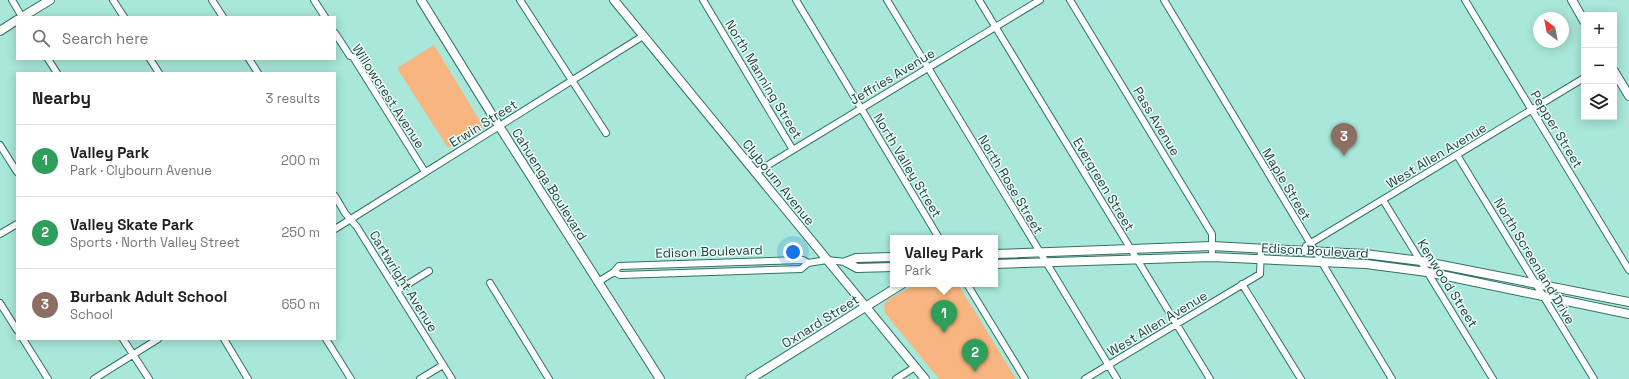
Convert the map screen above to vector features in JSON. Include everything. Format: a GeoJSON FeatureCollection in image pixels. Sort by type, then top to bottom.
{"type":"FeatureCollection","features":[{"type":"Feature","properties":{"kind":"main road"},"geometry":{"type":"LineString","coordinates":[[24,16],[50,0]]}},
{"type":"Feature","properties":{"kind":"main road","name":"Cahuenga Boulevard"},"geometry":{"type":"LineString","coordinates":[[421,0],[499,126],[660,379]]}},
{"type":"Feature","properties":{"kind":"main road","name":"Clybourn Avenue"},"geometry":{"type":"LineString","coordinates":[[614,0],[925,379]]}},
{"type":"Feature","properties":{"kind":"main road"},"geometry":{"type":"LineString","coordinates":[[1572,0],[1581,16]]}},
{"type":"Feature","properties":{"kind":"main road"},"geometry":{"type":"LineString","coordinates":[[0,31],[16,21]]}},
{"type":"Feature","properties":{"kind":"main road"},"geometry":{"type":"LineString","coordinates":[[1617,76],[1629,96]]}},
{"type":"Feature","properties":{"kind":"main road","name":"Edison Boulevard"},"geometry":{"type":"LineString","coordinates":[[998,254],[1212,246],[1386,256],[1421,261],[1629,302]]}},
{"type":"Feature","properties":{"kind":"main road","name":"Edison Boulevard"},"geometry":{"type":"LineString","coordinates":[[846,262],[856,258],[890,257]]}},
{"type":"Feature","properties":{"kind":"main road","name":"Edison Boulevard"},"geometry":{"type":"LineString","coordinates":[[998,264],[1212,257],[1379,265],[1427,272],[1629,314]]}},
{"type":"Feature","properties":{"kind":"main road","name":"Edison Boulevard"},"geometry":{"type":"LineString","coordinates":[[846,262],[857,268],[890,267]]}},
{"type":"Feature","properties":{"kind":"main road","name":"Oxnard Street"},"geometry":{"type":"LineString","coordinates":[[750,379],[899,287]]}},
{"type":"Feature","properties":{"kind":"street"},"geometry":{"type":"LineString","coordinates":[[12,0],[21,16]]}},
{"type":"Feature","properties":{"kind":"street"},"geometry":{"type":"LineString","coordinates":[[113,0],[123,16]]}},
{"type":"Feature","properties":{"kind":"street"},"geometry":{"type":"LineString","coordinates":[[212,0],[222,16]]}},
{"type":"Feature","properties":{"kind":"street"},"geometry":{"type":"LineString","coordinates":[[314,0],[324,16]]}},
{"type":"Feature","properties":{"kind":"street"},"geometry":{"type":"LineString","coordinates":[[520,0],[606,134]]}},
{"type":"Feature","properties":{"kind":"street","name":"North Manning Street"},"geometry":{"type":"LineString","coordinates":[[703,0],[793,150]]}},
{"type":"Feature","properties":{"kind":"street","name":"North Valley Street"},"geometry":{"type":"LineString","coordinates":[[796,0],[937,235]]}},
{"type":"Feature","properties":{"kind":"street","name":"North Rose Street"},"geometry":{"type":"LineString","coordinates":[[887,0],[1117,379]]}},
{"type":"Feature","properties":{"kind":"street","name":"Evergreen Street"},"geometry":{"type":"LineString","coordinates":[[979,0],[1210,379]]}},
{"type":"Feature","properties":{"kind":"street","name":"Jeffries Avenue"},"geometry":{"type":"LineString","coordinates":[[755,173],[1040,0]]}},
{"type":"Feature","properties":{"kind":"street","name":"Pass Avenue"},"geometry":{"type":"LineString","coordinates":[[1070,0],[1212,234],[1212,257]]}},
{"type":"Feature","properties":{"kind":"street","name":"Maple Street"},"geometry":{"type":"LineString","coordinates":[[1164,0],[1392,379]]}},
{"type":"Feature","properties":{"kind":"street","name":"Pepper Street"},"geometry":{"type":"LineString","coordinates":[[1465,0],[1629,270]]}},
{"type":"Feature","properties":{"kind":"street","name":"Willowcrest Avenue"},"geometry":{"type":"LineString","coordinates":[[336,35],[350,56],[353,57],[425,172]]}},
{"type":"Feature","properties":{"kind":"street","name":"Erwin Street"},"geometry":{"type":"LineString","coordinates":[[336,228],[644,36]]}},
{"type":"Feature","properties":{"kind":"street"},"geometry":{"type":"LineString","coordinates":[[49,60],[56,72]]}},
{"type":"Feature","properties":{"kind":"street"},"geometry":{"type":"LineString","coordinates":[[151,60],[158,72]]}},
{"type":"Feature","properties":{"kind":"street"},"geometry":{"type":"LineString","coordinates":[[250,60],[257,72]]}},
{"type":"Feature","properties":{"kind":"street","name":"West Allen Avenue"},"geometry":{"type":"LineString","coordinates":[[1300,250],[1581,80]]}},
{"type":"Feature","properties":{"kind":"street"},"geometry":{"type":"LineString","coordinates":[[0,145],[16,170]]}},
{"type":"Feature","properties":{"kind":"street","name":"North Screenland Drive"},"geometry":{"type":"LineString","coordinates":[[1457,155],[1594,379]]}},
{"type":"Feature","properties":{"kind":"street","name":"Cartwright Avenue"},"geometry":{"type":"LineString","coordinates":[[336,197],[398,291],[452,379]]}},
{"type":"Feature","properties":{"kind":"street","name":"Kenwood Street"},"geometry":{"type":"LineString","coordinates":[[1383,200],[1493,379]]}},
{"type":"Feature","properties":{"kind":"street"},"geometry":{"type":"LineString","coordinates":[[0,234],[16,225]]}},
{"type":"Feature","properties":{"kind":"street","name":"West Allen Avenue"},"geometry":{"type":"LineString","coordinates":[[1085,379],[1260,274],[1260,249]]}},
{"type":"Feature","properties":{"kind":"street","name":"Edison Boulevard"},"geometry":{"type":"LineString","coordinates":[[598,282],[614,272],[619,266],[803,260],[808,263]]}},
{"type":"Feature","properties":{"kind":"street","name":"Edison Boulevard"},"geometry":{"type":"LineString","coordinates":[[614,272],[620,275],[801,269],[808,263],[827,260],[846,262]]}},
{"type":"Feature","properties":{"kind":"street"},"geometry":{"type":"LineString","coordinates":[[398,291],[430,271]]}},
{"type":"Feature","properties":{"kind":"street"},"geometry":{"type":"LineString","coordinates":[[490,283],[550,379]]}},
{"type":"Feature","properties":{"kind":"street"},"geometry":{"type":"LineString","coordinates":[[1242,284],[1301,379]]}},
{"type":"Feature","properties":{"kind":"street"},"geometry":{"type":"LineString","coordinates":[[970,287],[1025,379]]}},
{"type":"Feature","properties":{"kind":"street"},"geometry":{"type":"LineString","coordinates":[[0,303],[16,328]]}},
{"type":"Feature","properties":{"kind":"street"},"geometry":{"type":"LineString","coordinates":[[24,340],[48,379]]}},
{"type":"Feature","properties":{"kind":"street"},"geometry":{"type":"LineString","coordinates":[[124,340],[149,379]]}},
{"type":"Feature","properties":{"kind":"street"},"geometry":{"type":"LineString","coordinates":[[94,379],[156,340]]}},
{"type":"Feature","properties":{"kind":"street"},"geometry":{"type":"LineString","coordinates":[[225,340],[248,379]]}},
{"type":"Feature","properties":{"kind":"street"},"geometry":{"type":"LineString","coordinates":[[327,340],[351,379]]}},
{"type":"Feature","properties":{"kind":"street"},"geometry":{"type":"LineString","coordinates":[[420,379],[443,364]]}},
{"type":"Feature","properties":{"kind":"street"},"geometry":{"type":"LineString","coordinates":[[896,379],[915,367]]}},
{"type":"Feature","properties":{"kind":"shaded area"},"geometry":{"type":"Polygon","coordinates":[[[434,45],[483,126],[448,148],[397,68],[434,45]]]}},
{"type":"Feature","properties":{"kind":"shaded area"},"geometry":{"type":"Polygon","coordinates":[[[911,287],[960,287],[1016,379],[939,379],[885,313],[884,304],[889,299],[911,287]]]}},
{"type":"Feature","properties":{"kind":"place","name":"Burbank Adult School"},"geometry":{"type":"Point","coordinates":[1344,156]}},
{"type":"Feature","properties":{"kind":"place","name":"Valley Park"},"geometry":{"type":"Point","coordinates":[944,333]}},
{"type":"Feature","properties":{"kind":"place","name":"Valley Skate Park"},"geometry":{"type":"Point","coordinates":[975,372]}}]}
